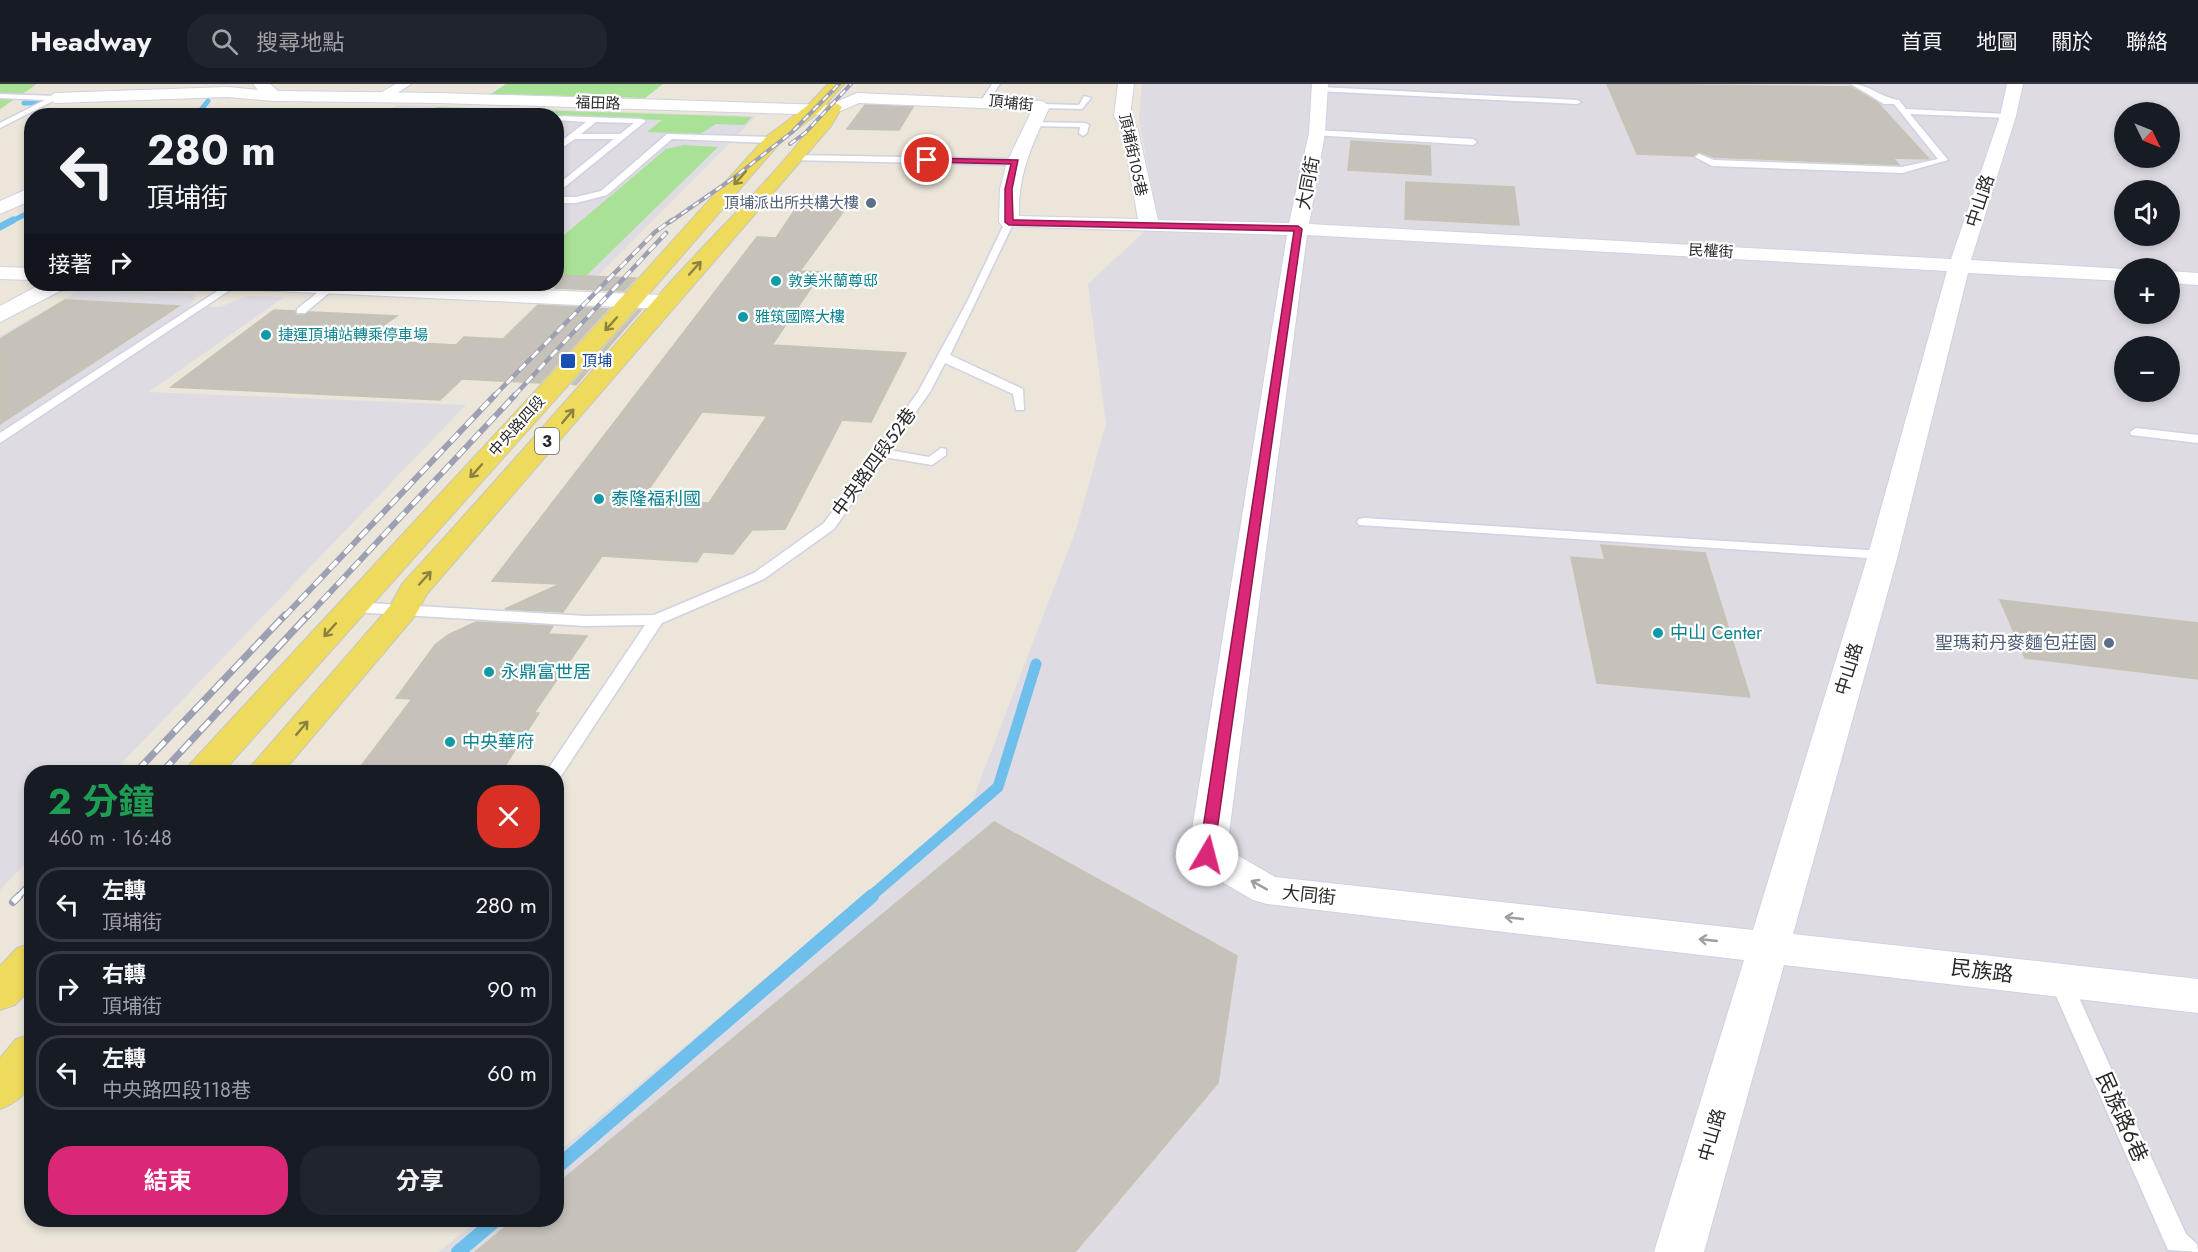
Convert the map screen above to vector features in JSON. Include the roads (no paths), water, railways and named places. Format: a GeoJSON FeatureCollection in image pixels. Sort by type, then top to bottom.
{"type":"FeatureCollection","features":[{"type":"Feature","properties":{"kind":"main road","name":"中央路四段"},"geometry":{"type":"LineString","coordinates":[[270,765],[404,609],[413,591],[544,445],[664,302],[825,122],[822,110],[836,84]]}},
{"type":"Feature","properties":{"kind":"main road","name":"中央路四段"},"geometry":{"type":"LineString","coordinates":[[209,765],[631,301],[773,140],[822,110],[854,84]]}},
{"type":"Feature","properties":{"kind":"main road"},"geometry":{"type":"LineString","coordinates":[[0,993],[24,968]]}},
{"type":"Feature","properties":{"kind":"main road"},"geometry":{"type":"LineString","coordinates":[[0,1090],[24,1062]]}},
{"type":"Feature","properties":{"kind":"street"},"geometry":{"type":"LineString","coordinates":[[261,84],[274,96]]}},
{"type":"Feature","properties":{"kind":"street"},"geometry":{"type":"LineString","coordinates":[[364,108],[405,84]]}},
{"type":"Feature","properties":{"kind":"street","name":"頂埔街105巷"},"geometry":{"type":"LineString","coordinates":[[1126,84],[1122,116],[1130,130],[1149,225]]}},
{"type":"Feature","properties":{"kind":"street","name":"中山路"},"geometry":{"type":"LineString","coordinates":[[1678,1252],[1766,946],[1883,555],[1959,265],[2008,116],[2015,84]]}},
{"type":"Feature","properties":{"kind":"street","name":"大同街"},"geometry":{"type":"LineString","coordinates":[[1320,87],[1317,134],[1298,229],[1207,855],[1267,891],[1766,946]]}},
{"type":"Feature","properties":{"kind":"street"},"geometry":{"type":"LineString","coordinates":[[642,120],[677,91]]}},
{"type":"Feature","properties":{"kind":"street","name":"福田路"},"geometry":{"type":"LineString","coordinates":[[55,98],[187,97],[228,92],[274,96],[384,96],[822,110]]}},
{"type":"Feature","properties":{"kind":"street"},"geometry":{"type":"LineString","coordinates":[[822,110],[857,98],[982,102]]}},
{"type":"Feature","properties":{"kind":"street","name":"頂埔街"},"geometry":{"type":"LineString","coordinates":[[982,102],[1042,106],[1016,162],[1009,189],[1009,222]]}},
{"type":"Feature","properties":{"kind":"street"},"geometry":{"type":"LineString","coordinates":[[0,208],[24,196]]}},
{"type":"Feature","properties":{"kind":"street"},"geometry":{"type":"LineString","coordinates":[[1009,222],[1298,229]]}},
{"type":"Feature","properties":{"kind":"street","name":"民權街"},"geometry":{"type":"LineString","coordinates":[[1298,229],[2114,274]]}},
{"type":"Feature","properties":{"kind":"street"},"geometry":{"type":"LineString","coordinates":[[0,273],[24,274]]}},
{"type":"Feature","properties":{"kind":"street"},"geometry":{"type":"LineString","coordinates":[[2180,278],[2198,279]]}},
{"type":"Feature","properties":{"kind":"street"},"geometry":{"type":"LineString","coordinates":[[0,315],[43,291]]}},
{"type":"Feature","properties":{"kind":"street"},"geometry":{"type":"LineString","coordinates":[[417,291],[664,302]]}},
{"type":"Feature","properties":{"kind":"street","name":"民族路"},"geometry":{"type":"LineString","coordinates":[[1766,946],[2198,996]]}},
{"type":"Feature","properties":{"kind":"lane","name":"頂埔街"},"geometry":{"type":"LineString","coordinates":[[982,102],[996,84]]}},
{"type":"Feature","properties":{"kind":"lane"},"geometry":{"type":"LineString","coordinates":[[1699,157],[1712,163],[1902,170],[1944,160],[1896,102],[1887,102],[1880,95],[1867,93],[1855,84]]}},
{"type":"Feature","properties":{"kind":"lane"},"geometry":{"type":"LineString","coordinates":[[1320,87],[1576,102]]}},
{"type":"Feature","properties":{"kind":"lane"},"geometry":{"type":"LineString","coordinates":[[0,96],[55,98]]}},
{"type":"Feature","properties":{"kind":"lane"},"geometry":{"type":"LineString","coordinates":[[35,108],[55,98]]}},
{"type":"Feature","properties":{"kind":"lane"},"geometry":{"type":"LineString","coordinates":[[422,108],[440,98]]}},
{"type":"Feature","properties":{"kind":"lane"},"geometry":{"type":"LineString","coordinates":[[1042,106],[1082,107],[1087,98]]}},
{"type":"Feature","properties":{"kind":"lane"},"geometry":{"type":"LineString","coordinates":[[1903,111],[2008,116]]}},
{"type":"Feature","properties":{"kind":"lane"},"geometry":{"type":"LineString","coordinates":[[0,126],[24,114]]}},
{"type":"Feature","properties":{"kind":"lane"},"geometry":{"type":"LineString","coordinates":[[564,118],[642,120]]}},
{"type":"Feature","properties":{"kind":"lane"},"geometry":{"type":"LineString","coordinates":[[564,144],[594,119]]}},
{"type":"Feature","properties":{"kind":"lane"},"geometry":{"type":"LineString","coordinates":[[564,184],[642,120]]}},
{"type":"Feature","properties":{"kind":"lane"},"geometry":{"type":"LineString","coordinates":[[1033,124],[1085,125],[1083,133]]}},
{"type":"Feature","properties":{"kind":"lane"},"geometry":{"type":"LineString","coordinates":[[1317,134],[1473,142]]}},
{"type":"Feature","properties":{"kind":"lane"},"geometry":{"type":"LineString","coordinates":[[574,136],[621,137]]}},
{"type":"Feature","properties":{"kind":"lane"},"geometry":{"type":"LineString","coordinates":[[564,200],[576,200],[604,193],[670,136],[773,140]]}},
{"type":"Feature","properties":{"kind":"lane"},"geometry":{"type":"LineString","coordinates":[[794,158],[1016,162]]}},
{"type":"Feature","properties":{"kind":"lane","name":"中央路四段52巷"},"geometry":{"type":"LineString","coordinates":[[352,607],[585,621],[656,620],[759,576],[829,526],[881,453],[924,392],[1009,222]]}},
{"type":"Feature","properties":{"kind":"lane"},"geometry":{"type":"LineString","coordinates":[[0,438],[223,291]]}},
{"type":"Feature","properties":{"kind":"lane"},"geometry":{"type":"LineString","coordinates":[[301,311],[326,291]]}},
{"type":"Feature","properties":{"kind":"lane"},"geometry":{"type":"LineString","coordinates":[[943,356],[959,368],[994,379],[1019,392],[1020,407]]}},
{"type":"Feature","properties":{"kind":"lane"},"geometry":{"type":"LineString","coordinates":[[9,419],[29,420]]}},
{"type":"Feature","properties":{"kind":"lane"},"geometry":{"type":"LineString","coordinates":[[2136,432],[2198,439]]}},
{"type":"Feature","properties":{"kind":"lane"},"geometry":{"type":"LineString","coordinates":[[881,453],[932,461],[941,452]]}},
{"type":"Feature","properties":{"kind":"lane"},"geometry":{"type":"LineString","coordinates":[[1364,522],[1883,555]]}},
{"type":"Feature","properties":{"kind":"lane"},"geometry":{"type":"LineString","coordinates":[[560,765],[656,620]]}},
{"type":"Feature","properties":{"kind":"lane","name":"民族路6巷"},"geometry":{"type":"LineString","coordinates":[[2060,980],[2177,1242],[2188,1252]]}},
{"type":"Feature","properties":{"kind":"waterway"},"geometry":{"type":"LineString","coordinates":[[202,108],[208,101]]}},
{"type":"Feature","properties":{"kind":"waterway"},"geometry":{"type":"LineString","coordinates":[[24,103],[38,103]]}},
{"type":"Feature","properties":{"kind":"waterway"},"geometry":{"type":"LineString","coordinates":[[10,222],[24,215]]}},
{"type":"Feature","properties":{"kind":"waterway"},"geometry":{"type":"LineString","coordinates":[[0,227],[13,220]]}},
{"type":"Feature","properties":{"kind":"waterway"},"geometry":{"type":"LineString","coordinates":[[870,897],[998,787],[1036,664]]}},
{"type":"Feature","properties":{"kind":"waterway"},"geometry":{"type":"LineString","coordinates":[[564,1161],[872,896]]}},
{"type":"Feature","properties":{"kind":"waterway"},"geometry":{"type":"LineString","coordinates":[[458,1252],[488,1227]]}},
{"type":"Feature","properties":{"kind":"railway"},"geometry":{"type":"LineString","coordinates":[[670,222],[732,179],[792,132],[839,84]]}},
{"type":"Feature","properties":{"kind":"railway"},"geometry":{"type":"LineString","coordinates":[[790,144],[805,133],[851,84]]}},
{"type":"Feature","properties":{"kind":"railway"},"geometry":{"type":"LineString","coordinates":[[494,396],[655,232],[672,220]]}},
{"type":"Feature","properties":{"kind":"railway"},"geometry":{"type":"LineString","coordinates":[[514,396],[666,233]]}},
{"type":"Feature","properties":{"kind":"railway"},"geometry":{"type":"LineString","coordinates":[[284,617],[495,395]]}},
{"type":"Feature","properties":{"kind":"railway"},"geometry":{"type":"LineString","coordinates":[[307,617],[515,395]]}},
{"type":"Feature","properties":{"kind":"railway"},"geometry":{"type":"LineString","coordinates":[[143,765],[285,615]]}},
{"type":"Feature","properties":{"kind":"railway"},"geometry":{"type":"LineString","coordinates":[[169,765],[308,615]]}},
{"type":"Feature","properties":{"kind":"railway"},"geometry":{"type":"LineString","coordinates":[[18,897],[24,891]]}},
{"type":"Feature","properties":{"kind":"railway"},"geometry":{"type":"LineString","coordinates":[[13,902],[18,897]]}},
{"type":"Feature","properties":{"kind":"place","name":"頂埔派出所共構大樓"},"geometry":{"type":"Point","coordinates":[871,203]}},
{"type":"Feature","properties":{"kind":"place","name":"敦美米蘭尊邸"},"geometry":{"type":"Point","coordinates":[776,281]}},
{"type":"Feature","properties":{"kind":"place","name":"雅筑國際大樓"},"geometry":{"type":"Point","coordinates":[743,317]}},
{"type":"Feature","properties":{"kind":"place","name":"捷運頂埔站轉乘停車場"},"geometry":{"type":"Point","coordinates":[266,335]}},
{"type":"Feature","properties":{"kind":"place","name":"頂埔"},"geometry":{"type":"Point","coordinates":[568,361]}},
{"type":"Feature","properties":{"kind":"place","name":"泰隆福利國"},"geometry":{"type":"Point","coordinates":[599,499]}},
{"type":"Feature","properties":{"kind":"place","name":"中山 Center"},"geometry":{"type":"Point","coordinates":[1658,633]}},
{"type":"Feature","properties":{"kind":"place","name":"聖瑪莉丹麥麵包莊園"},"geometry":{"type":"Point","coordinates":[2109,643]}},
{"type":"Feature","properties":{"kind":"place","name":"永鼎富世居"},"geometry":{"type":"Point","coordinates":[489,672]}},
{"type":"Feature","properties":{"kind":"place","name":"中央華府"},"geometry":{"type":"Point","coordinates":[450,742]}}]}
